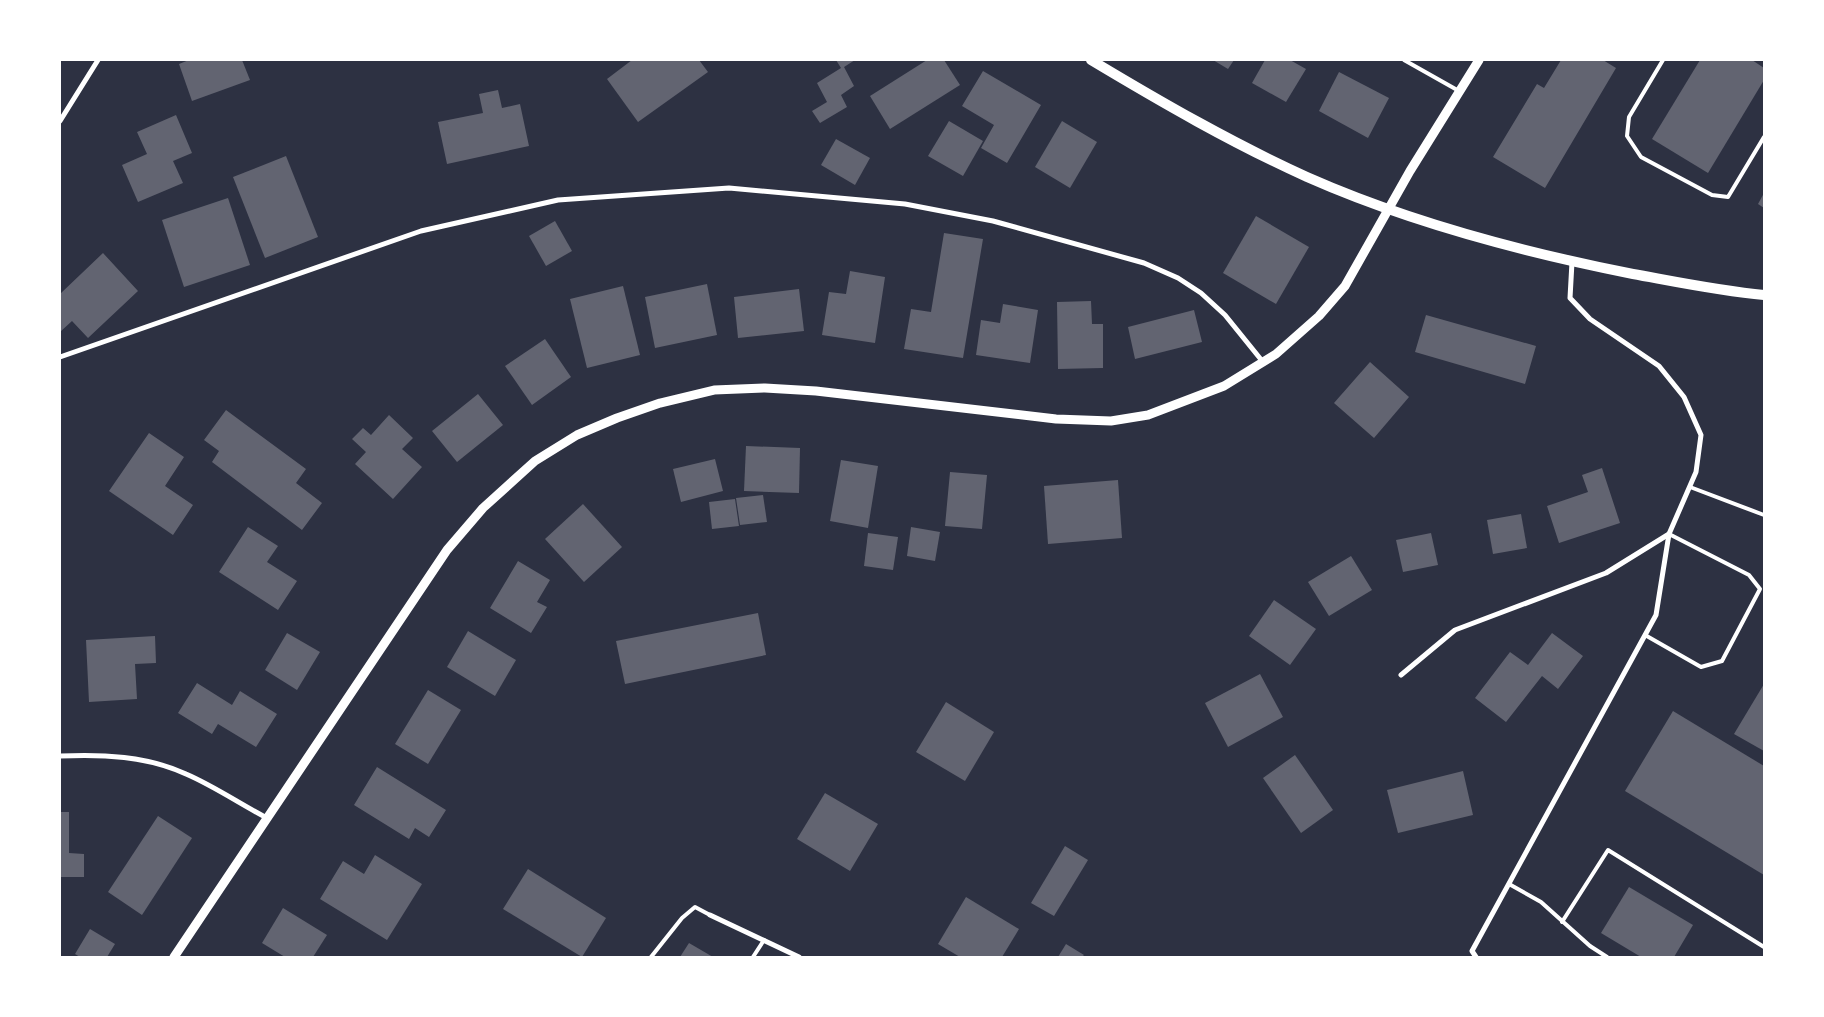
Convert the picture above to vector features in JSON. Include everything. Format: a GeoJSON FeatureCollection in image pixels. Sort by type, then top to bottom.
{"type":"FeatureCollection","features":[{"type":"Feature","properties":{"kind":"main road"},"geometry":{"type":"LineString","coordinates":[[1091,60],[1155,98],[1236,142],[1308,177],[1388,209],[1489,241],[1572,262],[1685,284],[1764,295]]}},
{"type":"Feature","properties":{"kind":"street"},"geometry":{"type":"LineString","coordinates":[[60,121],[98,60]]}},
{"type":"Feature","properties":{"kind":"street"},"geometry":{"type":"LineString","coordinates":[[174,957],[447,550],[483,508],[535,461],[577,436],[618,418],[660,403],[714,390],[765,388],[816,390],[1056,419],[1111,421],[1148,415],[1224,386],[1276,354],[1319,316],[1345,286],[1410,171],[1478,60]]}},
{"type":"Feature","properties":{"kind":"street"},"geometry":{"type":"LineString","coordinates":[[60,357],[421,232],[558,200],[729,188],[905,204],[994,221],[1144,263],[1178,278],[1201,293],[1224,315],[1264,362]]}},
{"type":"Feature","properties":{"kind":"street"},"geometry":{"type":"LineString","coordinates":[[1476,957],[1472,951],[1656,615],[1669,534],[1696,472],[1701,435],[1684,397],[1659,366],[1590,319],[1570,298],[1572,262]]}},
{"type":"Feature","properties":{"kind":"street"},"geometry":{"type":"LineString","coordinates":[[1401,675],[1455,630],[1606,573],[1669,534]]}},
{"type":"Feature","properties":{"kind":"street"},"geometry":{"type":"LineString","coordinates":[[60,756],[105,755],[150,762],[185,774],[267,818]]}},
{"type":"Feature","properties":{"kind":"street"},"geometry":{"type":"LineString","coordinates":[[710,915],[799,957]]}},
{"type":"Feature","properties":{"kind":"lane"},"geometry":{"type":"LineString","coordinates":[[1404,60],[1459,91]]}},
{"type":"Feature","properties":{"kind":"lane"},"geometry":{"type":"LineString","coordinates":[[1663,60],[1630,117],[1627,136],[1641,157],[1712,195],[1728,196],[1764,137]]}},
{"type":"Feature","properties":{"kind":"lane"},"geometry":{"type":"LineString","coordinates":[[1690,487],[1764,514]]}},
{"type":"Feature","properties":{"kind":"lane"},"geometry":{"type":"LineString","coordinates":[[1645,635],[1701,668],[1722,661],[1760,589],[1749,575],[1669,534]]}},
{"type":"Feature","properties":{"kind":"lane"},"geometry":{"type":"LineString","coordinates":[[1562,922],[1608,850],[1764,947]]}},
{"type":"Feature","properties":{"kind":"lane"},"geometry":{"type":"LineString","coordinates":[[1509,884],[1541,902],[1590,946],[1607,957]]}},
{"type":"Feature","properties":{"kind":"lane"},"geometry":{"type":"LineString","coordinates":[[651,957],[682,918],[695,907],[710,915]]}},
{"type":"Feature","properties":{"kind":"lane"},"geometry":{"type":"LineString","coordinates":[[753,957],[764,940]]}},
{"type":"Feature","properties":{"kind":"lane"},"geometry":{"type":"LineString","coordinates":[[1468,957],[1472,951]]}},
{"type":"Feature","properties":{"kind":"building"},"geometry":{"type":"Polygon","coordinates":[[[189,60],[242,60],[250,80],[192,101],[179,64],[189,60]]]}},
{"type":"Feature","properties":{"kind":"building"},"geometry":{"type":"Polygon","coordinates":[[[632,60],[699,60],[708,72],[638,122],[607,79],[632,60]]]}},
{"type":"Feature","properties":{"kind":"building"},"geometry":{"type":"Polygon","coordinates":[[[836,60],[855,60],[844,67],[854,86],[841,95],[847,107],[820,123],[812,111],[827,102],[817,83],[841,68],[836,60]]]}},
{"type":"Feature","properties":{"kind":"building"},"geometry":{"type":"Polygon","coordinates":[[[927,60],[944,60],[960,85],[890,129],[870,96],[927,60]]]}},
{"type":"Feature","properties":{"kind":"building"},"geometry":{"type":"Polygon","coordinates":[[[1213,60],[1234,60],[1228,69],[1213,60]]]}},
{"type":"Feature","properties":{"kind":"building"},"geometry":{"type":"Polygon","coordinates":[[[1265,60],[1290,60],[1306,69],[1286,102],[1252,83],[1265,60]]]}},
{"type":"Feature","properties":{"kind":"building"},"geometry":{"type":"Polygon","coordinates":[[[1561,60],[1603,60],[1616,68],[1545,188],[1493,157],[1537,84],[1544,88],[1561,60]]]}},
{"type":"Feature","properties":{"kind":"building"},"geometry":{"type":"Polygon","coordinates":[[[1700,60],[1752,60],[1764,68],[1764,80],[1708,173],[1652,139],[1700,60]]]}},
{"type":"Feature","properties":{"kind":"building"},"geometry":{"type":"Polygon","coordinates":[[[983,71],[1041,105],[1007,163],[981,148],[994,125],[962,106],[983,71]]]}},
{"type":"Feature","properties":{"kind":"building"},"geometry":{"type":"Polygon","coordinates":[[[1339,72],[1389,98],[1368,138],[1319,111],[1339,72]]]}},
{"type":"Feature","properties":{"kind":"building"},"geometry":{"type":"Polygon","coordinates":[[[498,90],[502,108],[520,104],[529,146],[447,164],[438,122],[483,113],[479,94],[498,90]]]}},
{"type":"Feature","properties":{"kind":"building"},"geometry":{"type":"Polygon","coordinates":[[[176,115],[192,153],[173,161],[183,183],[138,202],[122,165],[147,154],[137,132],[176,115]]]}},
{"type":"Feature","properties":{"kind":"building"},"geometry":{"type":"Polygon","coordinates":[[[949,121],[983,141],[963,176],[928,156],[949,121]]]}},
{"type":"Feature","properties":{"kind":"building"},"geometry":{"type":"Polygon","coordinates":[[[1062,121],[1097,142],[1070,188],[1035,167],[1062,121]]]}},
{"type":"Feature","properties":{"kind":"building"},"geometry":{"type":"Polygon","coordinates":[[[836,139],[870,158],[855,185],[821,165],[836,139]]]}},
{"type":"Feature","properties":{"kind":"building"},"geometry":{"type":"Polygon","coordinates":[[[286,156],[318,237],[265,258],[233,177],[286,156]]]}},
{"type":"Feature","properties":{"kind":"building"},"geometry":{"type":"Polygon","coordinates":[[[1764,193],[1764,208],[1758,204],[1764,193]]]}},
{"type":"Feature","properties":{"kind":"building"},"geometry":{"type":"Polygon","coordinates":[[[228,198],[250,265],[184,287],[162,220],[228,198]]]}},
{"type":"Feature","properties":{"kind":"building"},"geometry":{"type":"Polygon","coordinates":[[[1256,216],[1309,247],[1276,304],[1223,273],[1256,216]]]}},
{"type":"Feature","properties":{"kind":"building"},"geometry":{"type":"Polygon","coordinates":[[[555,221],[572,251],[546,266],[529,236],[555,221]]]}},
{"type":"Feature","properties":{"kind":"building"},"geometry":{"type":"Polygon","coordinates":[[[944,233],[983,239],[963,358],[904,349],[911,309],[931,312],[944,233]]]}},
{"type":"Feature","properties":{"kind":"building"},"geometry":{"type":"Polygon","coordinates":[[[103,253],[138,291],[88,338],[72,321],[60,332],[60,294],[103,253]]]}},
{"type":"Feature","properties":{"kind":"building"},"geometry":{"type":"Polygon","coordinates":[[[850,271],[885,277],[875,343],[822,335],[829,292],[846,294],[850,271]]]}},
{"type":"Feature","properties":{"kind":"building"},"geometry":{"type":"Polygon","coordinates":[[[707,284],[717,335],[655,348],[645,297],[707,284]]]}},
{"type":"Feature","properties":{"kind":"building"},"geometry":{"type":"Polygon","coordinates":[[[623,286],[640,355],[587,368],[570,299],[623,286]]]}},
{"type":"Feature","properties":{"kind":"building"},"geometry":{"type":"Polygon","coordinates":[[[799,289],[804,331],[738,338],[734,297],[799,289]]]}},
{"type":"Feature","properties":{"kind":"building"},"geometry":{"type":"Polygon","coordinates":[[[1091,301],[1092,324],[1103,324],[1103,368],[1058,369],[1057,302],[1091,301]]]}},
{"type":"Feature","properties":{"kind":"building"},"geometry":{"type":"Polygon","coordinates":[[[1003,304],[1038,310],[1030,363],[976,355],[981,320],[1000,323],[1003,304]]]}},
{"type":"Feature","properties":{"kind":"building"},"geometry":{"type":"Polygon","coordinates":[[[1194,310],[1202,342],[1135,359],[1128,327],[1194,310]]]}},
{"type":"Feature","properties":{"kind":"building"},"geometry":{"type":"Polygon","coordinates":[[[1426,315],[1536,346],[1525,384],[1415,352],[1426,315]]]}},
{"type":"Feature","properties":{"kind":"building"},"geometry":{"type":"Polygon","coordinates":[[[545,339],[571,377],[532,405],[505,366],[545,339]]]}},
{"type":"Feature","properties":{"kind":"building"},"geometry":{"type":"Polygon","coordinates":[[[1370,362],[1409,397],[1374,438],[1334,403],[1370,362]]]}},
{"type":"Feature","properties":{"kind":"building"},"geometry":{"type":"Polygon","coordinates":[[[478,394],[503,425],[457,462],[432,431],[478,394]]]}},
{"type":"Feature","properties":{"kind":"building"},"geometry":{"type":"Polygon","coordinates":[[[226,410],[306,469],[296,483],[322,503],[302,530],[212,462],[219,451],[204,440],[226,410]]]}},
{"type":"Feature","properties":{"kind":"building"},"geometry":{"type":"Polygon","coordinates":[[[389,415],[413,438],[402,449],[422,467],[393,499],[355,464],[366,452],[352,439],[363,428],[371,435],[389,415]]]}},
{"type":"Feature","properties":{"kind":"building"},"geometry":{"type":"Polygon","coordinates":[[[149,433],[184,457],[165,486],[193,505],[173,535],[109,491],[149,433]]]}},
{"type":"Feature","properties":{"kind":"building"},"geometry":{"type":"Polygon","coordinates":[[[746,446],[800,448],[799,493],[744,491],[746,446]]]}},
{"type":"Feature","properties":{"kind":"building"},"geometry":{"type":"Polygon","coordinates":[[[715,459],[723,491],[681,502],[673,469],[715,459]]]}},
{"type":"Feature","properties":{"kind":"building"},"geometry":{"type":"Polygon","coordinates":[[[841,460],[878,466],[868,528],[830,521],[841,460]]]}},
{"type":"Feature","properties":{"kind":"building"},"geometry":{"type":"Polygon","coordinates":[[[1602,468],[1620,523],[1559,543],[1547,506],[1588,492],[1582,475],[1602,468]]]}},
{"type":"Feature","properties":{"kind":"building"},"geometry":{"type":"Polygon","coordinates":[[[950,472],[987,475],[982,529],[945,526],[950,472]]]}},
{"type":"Feature","properties":{"kind":"building"},"geometry":{"type":"Polygon","coordinates":[[[1118,480],[1122,538],[1048,544],[1044,486],[1118,480]]]}},
{"type":"Feature","properties":{"kind":"building"},"geometry":{"type":"Polygon","coordinates":[[[763,495],[767,522],[740,525],[736,498],[763,495]]]}},
{"type":"Feature","properties":{"kind":"building"},"geometry":{"type":"Polygon","coordinates":[[[735,499],[739,526],[712,529],[709,502],[735,499]]]}},
{"type":"Feature","properties":{"kind":"building"},"geometry":{"type":"Polygon","coordinates":[[[583,504],[622,547],[584,582],[545,539],[583,504]]]}},
{"type":"Feature","properties":{"kind":"building"},"geometry":{"type":"Polygon","coordinates":[[[1521,514],[1527,548],[1493,554],[1487,520],[1521,514]]]}},
{"type":"Feature","properties":{"kind":"building"},"geometry":{"type":"Polygon","coordinates":[[[248,527],[278,546],[267,562],[297,581],[278,610],[219,572],[248,527]]]}},
{"type":"Feature","properties":{"kind":"building"},"geometry":{"type":"Polygon","coordinates":[[[911,527],[940,532],[935,561],[907,556],[911,527]]]}},
{"type":"Feature","properties":{"kind":"building"},"geometry":{"type":"Polygon","coordinates":[[[868,533],[898,537],[893,570],[864,566],[868,533]]]}},
{"type":"Feature","properties":{"kind":"building"},"geometry":{"type":"Polygon","coordinates":[[[1431,533],[1438,565],[1403,572],[1396,540],[1431,533]]]}},
{"type":"Feature","properties":{"kind":"building"},"geometry":{"type":"Polygon","coordinates":[[[1351,556],[1372,590],[1329,616],[1308,582],[1351,556]]]}},
{"type":"Feature","properties":{"kind":"building"},"geometry":{"type":"Polygon","coordinates":[[[518,561],[550,580],[537,602],[547,607],[531,633],[490,608],[518,561]]]}},
{"type":"Feature","properties":{"kind":"building"},"geometry":{"type":"Polygon","coordinates":[[[1274,600],[1316,629],[1290,665],[1249,636],[1274,600]]]}},
{"type":"Feature","properties":{"kind":"building"},"geometry":{"type":"Polygon","coordinates":[[[758,613],[766,655],[625,684],[616,641],[758,613]]]}},
{"type":"Feature","properties":{"kind":"building"},"geometry":{"type":"Polygon","coordinates":[[[468,631],[516,660],[495,696],[447,667],[468,631]]]}},
{"type":"Feature","properties":{"kind":"building"},"geometry":{"type":"Polygon","coordinates":[[[287,633],[320,652],[297,690],[265,670],[287,633]]]}},
{"type":"Feature","properties":{"kind":"building"},"geometry":{"type":"Polygon","coordinates":[[[1552,633],[1583,656],[1558,689],[1542,676],[1506,722],[1475,698],[1510,652],[1528,665],[1552,633]]]}},
{"type":"Feature","properties":{"kind":"building"},"geometry":{"type":"Polygon","coordinates":[[[155,636],[156,663],[135,664],[137,699],[89,702],[86,640],[155,636]]]}},
{"type":"Feature","properties":{"kind":"building"},"geometry":{"type":"Polygon","coordinates":[[[1260,674],[1283,717],[1228,747],[1205,703],[1260,674]]]}},
{"type":"Feature","properties":{"kind":"building"},"geometry":{"type":"Polygon","coordinates":[[[197,683],[232,705],[240,691],[277,714],[256,747],[218,724],[212,734],[178,713],[197,683]]]}},
{"type":"Feature","properties":{"kind":"building"},"geometry":{"type":"Polygon","coordinates":[[[1764,684],[1764,751],[1734,734],[1764,684]]]}},
{"type":"Feature","properties":{"kind":"building"},"geometry":{"type":"Polygon","coordinates":[[[428,690],[461,710],[428,764],[395,744],[428,690]]]}},
{"type":"Feature","properties":{"kind":"building"},"geometry":{"type":"Polygon","coordinates":[[[946,702],[994,732],[965,781],[916,752],[946,702]]]}},
{"type":"Feature","properties":{"kind":"building"},"geometry":{"type":"Polygon","coordinates":[[[1673,711],[1764,766],[1764,875],[1625,791],[1673,711]]]}},
{"type":"Feature","properties":{"kind":"building"},"geometry":{"type":"Polygon","coordinates":[[[1295,755],[1333,810],[1301,833],[1263,778],[1295,755]]]}},
{"type":"Feature","properties":{"kind":"building"},"geometry":{"type":"Polygon","coordinates":[[[377,767],[446,810],[429,837],[415,828],[409,839],[354,805],[377,767]]]}},
{"type":"Feature","properties":{"kind":"building"},"geometry":{"type":"Polygon","coordinates":[[[1463,771],[1473,815],[1398,833],[1387,790],[1463,771]]]}},
{"type":"Feature","properties":{"kind":"building"},"geometry":{"type":"Polygon","coordinates":[[[825,793],[878,824],[850,871],[797,839],[825,793]]]}},
{"type":"Feature","properties":{"kind":"building"},"geometry":{"type":"Polygon","coordinates":[[[60,812],[69,812],[69,853],[84,854],[84,877],[60,877],[60,812]]]}},
{"type":"Feature","properties":{"kind":"building"},"geometry":{"type":"Polygon","coordinates":[[[158,816],[192,838],[142,915],[108,892],[158,816]]]}},
{"type":"Feature","properties":{"kind":"building"},"geometry":{"type":"Polygon","coordinates":[[[1065,846],[1088,860],[1054,916],[1031,903],[1065,846]]]}},
{"type":"Feature","properties":{"kind":"building"},"geometry":{"type":"Polygon","coordinates":[[[375,855],[422,884],[387,940],[320,899],[343,861],[364,874],[375,855]]]}},
{"type":"Feature","properties":{"kind":"building"},"geometry":{"type":"Polygon","coordinates":[[[528,869],[606,918],[582,957],[503,909],[528,869]]]}},
{"type":"Feature","properties":{"kind":"building"},"geometry":{"type":"Polygon","coordinates":[[[1629,887],[1693,925],[1674,957],[1641,957],[1601,933],[1629,887]]]}},
{"type":"Feature","properties":{"kind":"building"},"geometry":{"type":"Polygon","coordinates":[[[966,897],[1019,929],[1002,957],[960,957],[938,944],[966,897]]]}},
{"type":"Feature","properties":{"kind":"building"},"geometry":{"type":"Polygon","coordinates":[[[283,908],[327,935],[313,957],[285,957],[262,943],[283,908]]]}},
{"type":"Feature","properties":{"kind":"building"},"geometry":{"type":"Polygon","coordinates":[[[90,929],[115,944],[107,957],[80,957],[75,954],[90,929]]]}},
{"type":"Feature","properties":{"kind":"building"},"geometry":{"type":"Polygon","coordinates":[[[689,943],[713,957],[680,957],[689,943]]]}},
{"type":"Feature","properties":{"kind":"building"},"geometry":{"type":"Polygon","coordinates":[[[1066,944],[1084,955],[1082,957],[1058,957],[1066,944]]]}}]}
